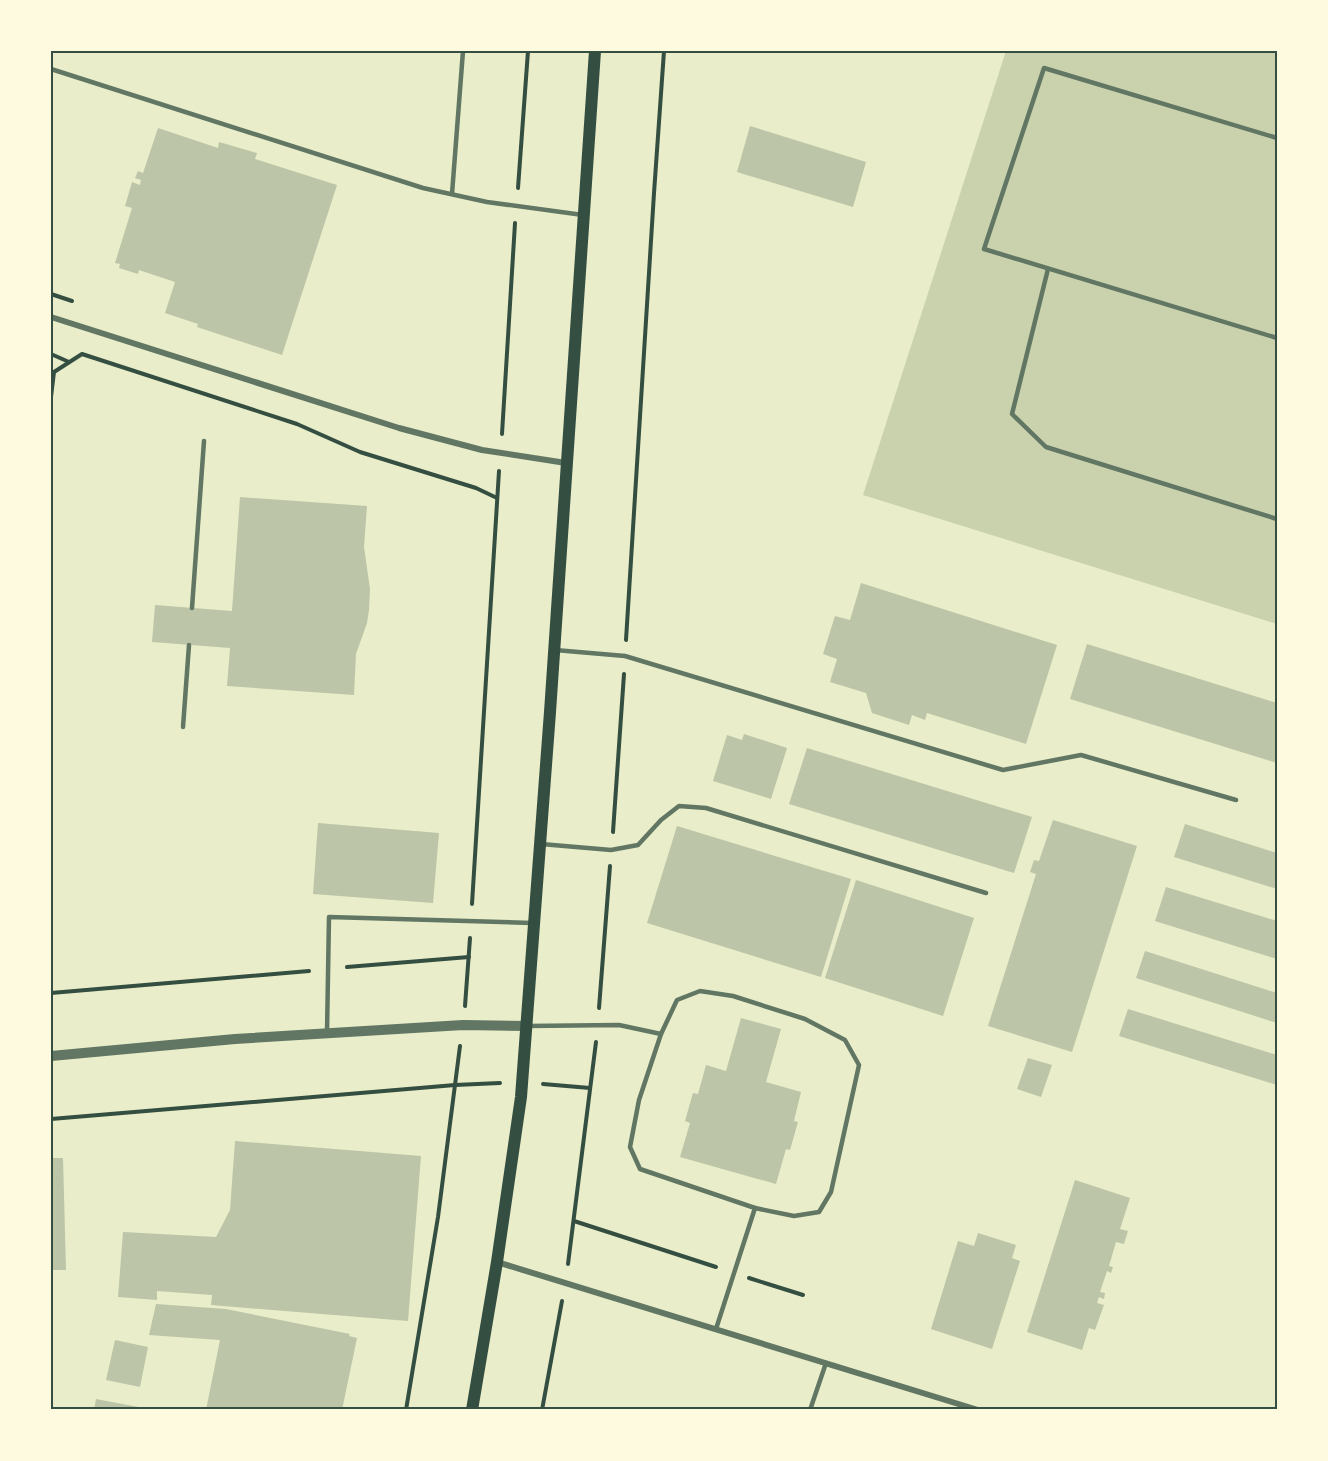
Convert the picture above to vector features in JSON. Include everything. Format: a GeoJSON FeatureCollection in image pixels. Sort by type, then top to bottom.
{"type":"FeatureCollection","features":[{"type":"Feature","properties":{"kind":"main road"},"geometry":{"type":"LineString","coordinates":[[472,1410],[497,1263],[522,1083],[541,844],[595,51]]}},
{"type":"Feature","properties":{"kind":"street"},"geometry":{"type":"LineString","coordinates":[[51,317],[399,428],[482,450],[566,463]]}},
{"type":"Feature","properties":{"kind":"street"},"geometry":{"type":"LineString","coordinates":[[51,1056],[327,1033],[463,1025],[527,1026]]}},
{"type":"Feature","properties":{"kind":"street"},"geometry":{"type":"LineString","coordinates":[[497,1263],[978,1410]]}},
{"type":"Feature","properties":{"kind":"lane"},"geometry":{"type":"LineString","coordinates":[[452,194],[463,51]]}},
{"type":"Feature","properties":{"kind":"lane"},"geometry":{"type":"LineString","coordinates":[[1277,138],[1044,68],[984,249],[1277,338]]}},
{"type":"Feature","properties":{"kind":"lane"},"geometry":{"type":"LineString","coordinates":[[51,69],[423,188],[516,206],[583,214]]}},
{"type":"Feature","properties":{"kind":"lane"},"geometry":{"type":"LineString","coordinates":[[1048,268],[1012,414],[1046,447],[1277,519]]}},
{"type":"Feature","properties":{"kind":"lane"},"geometry":{"type":"LineString","coordinates":[[192,608],[204,441]]}},
{"type":"Feature","properties":{"kind":"lane"},"geometry":{"type":"LineString","coordinates":[[183,727],[189,645]]}},
{"type":"Feature","properties":{"kind":"lane"},"geometry":{"type":"LineString","coordinates":[[554,650],[626,656],[1003,770],[1081,755],[1236,800]]}},
{"type":"Feature","properties":{"kind":"lane"},"geometry":{"type":"LineString","coordinates":[[541,844],[611,850],[638,845],[661,820],[679,806],[706,807],[986,893]]}},
{"type":"Feature","properties":{"kind":"lane"},"geometry":{"type":"LineString","coordinates":[[327,1033],[329,917],[534,923]]}},
{"type":"Feature","properties":{"kind":"lane"},"geometry":{"type":"LineString","coordinates":[[700,991],[733,996],[805,1019],[845,1040],[859,1065],[831,1192],[819,1212],[794,1216],[755,1208],[640,1169],[630,1147],[639,1100],[661,1034],[677,1000],[700,991]]}},
{"type":"Feature","properties":{"kind":"lane"},"geometry":{"type":"LineString","coordinates":[[527,1026],[619,1025],[661,1034]]}},
{"type":"Feature","properties":{"kind":"lane"},"geometry":{"type":"LineString","coordinates":[[716,1329],[755,1208]]}},
{"type":"Feature","properties":{"kind":"lane"},"geometry":{"type":"LineString","coordinates":[[810,1410],[826,1363]]}},
{"type":"Feature","properties":{"kind":"path"},"geometry":{"type":"LineString","coordinates":[[406,1410],[438,1217],[463,1025],[528,51]]}},
{"type":"Feature","properties":{"kind":"path"},"geometry":{"type":"LineString","coordinates":[[542,1410],[565,1283],[598,1025],[626,656],[651,227],[664,51]]}},
{"type":"Feature","properties":{"kind":"path"},"geometry":{"type":"LineString","coordinates":[[51,354],[70,362]]}},
{"type":"Feature","properties":{"kind":"path"},"geometry":{"type":"LineString","coordinates":[[51,397],[54,372],[82,354],[297,424],[360,452],[476,488],[498,498]]}},
{"type":"Feature","properties":{"kind":"path"},"geometry":{"type":"LineString","coordinates":[[51,993],[469,957]]}},
{"type":"Feature","properties":{"kind":"path"},"geometry":{"type":"LineString","coordinates":[[51,1119],[455,1085],[522,1083],[590,1088]]}},
{"type":"Feature","properties":{"kind":"path"},"geometry":{"type":"LineString","coordinates":[[574,1221],[802,1295]]}},
{"type":"Feature","properties":{"kind":"green space"},"geometry":{"type":"Polygon","coordinates":[[[1006,51],[1277,51],[1277,624],[863,495],[1006,51]]]}},
{"type":"Feature","properties":{"kind":"building"},"geometry":{"type":"Polygon","coordinates":[[[750,126],[866,162],[853,207],[737,172],[750,126]]]}},
{"type":"Feature","properties":{"kind":"building"},"geometry":{"type":"Polygon","coordinates":[[[158,128],[218,148],[219,142],[257,153],[255,159],[337,185],[282,355],[197,327],[198,324],[165,313],[175,282],[139,270],[138,274],[119,268],[120,264],[115,263],[132,208],[125,206],[132,182],[140,185],[141,180],[135,178],[138,171],[143,173],[158,128]]]}},
{"type":"Feature","properties":{"kind":"building"},"geometry":{"type":"Polygon","coordinates":[[[240,497],[367,506],[364,547],[370,589],[369,610],[356,654],[354,695],[227,686],[230,648],[152,642],[155,605],[232,611],[240,497]]]}},
{"type":"Feature","properties":{"kind":"building"},"geometry":{"type":"Polygon","coordinates":[[[861,583],[1057,645],[1026,744],[927,713],[925,720],[912,715],[909,725],[872,713],[866,693],[830,682],[837,659],[823,654],[835,616],[850,620],[861,583]]]}},
{"type":"Feature","properties":{"kind":"building"},"geometry":{"type":"Polygon","coordinates":[[[1087,644],[1277,703],[1277,763],[1070,699],[1087,644]]]}},
{"type":"Feature","properties":{"kind":"building"},"geometry":{"type":"Polygon","coordinates":[[[744,734],[787,748],[771,799],[713,781],[727,735],[742,740],[744,734]]]}},
{"type":"Feature","properties":{"kind":"building"},"geometry":{"type":"Polygon","coordinates":[[[807,748],[1032,817],[1014,873],[789,804],[807,748]]]}},
{"type":"Feature","properties":{"kind":"building"},"geometry":{"type":"Polygon","coordinates":[[[1053,820],[1137,846],[1072,1052],[988,1026],[1036,874],[1030,872],[1034,860],[1039,861],[1053,820]]]}},
{"type":"Feature","properties":{"kind":"building"},"geometry":{"type":"Polygon","coordinates":[[[318,823],[439,833],[433,903],[313,894],[318,823]]]}},
{"type":"Feature","properties":{"kind":"building"},"geometry":{"type":"Polygon","coordinates":[[[1185,824],[1277,853],[1277,889],[1174,857],[1185,824]]]}},
{"type":"Feature","properties":{"kind":"building"},"geometry":{"type":"Polygon","coordinates":[[[677,826],[851,879],[821,977],[647,923],[677,826]]]}},
{"type":"Feature","properties":{"kind":"building"},"geometry":{"type":"Polygon","coordinates":[[[856,880],[974,918],[943,1016],[825,978],[856,880]]]}},
{"type":"Feature","properties":{"kind":"building"},"geometry":{"type":"Polygon","coordinates":[[[1166,887],[1277,921],[1277,959],[1155,921],[1166,887]]]}},
{"type":"Feature","properties":{"kind":"building"},"geometry":{"type":"Polygon","coordinates":[[[1145,951],[1277,993],[1277,1023],[1136,978],[1145,951]]]}},
{"type":"Feature","properties":{"kind":"building"},"geometry":{"type":"Polygon","coordinates":[[[1128,1009],[1277,1055],[1277,1085],[1119,1036],[1128,1009]]]}},
{"type":"Feature","properties":{"kind":"building"},"geometry":{"type":"Polygon","coordinates":[[[741,1018],[781,1029],[766,1082],[801,1092],[794,1121],[798,1122],[790,1150],[786,1149],[776,1184],[680,1157],[690,1123],[685,1121],[693,1093],[698,1094],[706,1065],[726,1071],[741,1018]]]}},
{"type":"Feature","properties":{"kind":"building"},"geometry":{"type":"Polygon","coordinates":[[[1028,1058],[1052,1065],[1041,1097],[1017,1089],[1028,1058]]]}},
{"type":"Feature","properties":{"kind":"building"},"geometry":{"type":"Polygon","coordinates":[[[235,1141],[421,1156],[408,1321],[211,1305],[212,1295],[157,1291],[157,1300],[118,1297],[123,1232],[216,1237],[230,1210],[235,1141]]]}},
{"type":"Feature","properties":{"kind":"building"},"geometry":{"type":"Polygon","coordinates":[[[51,1158],[63,1158],[66,1270],[51,1270],[51,1158]]]}},
{"type":"Feature","properties":{"kind":"building"},"geometry":{"type":"Polygon","coordinates":[[[1075,1180],[1130,1198],[1120,1229],[1128,1231],[1124,1244],[1116,1242],[1109,1266],[1113,1267],[1111,1273],[1107,1271],[1100,1292],[1105,1293],[1104,1299],[1099,1297],[1097,1303],[1104,1305],[1095,1330],[1089,1328],[1082,1350],[1027,1332],[1075,1180]]]}},
{"type":"Feature","properties":{"kind":"building"},"geometry":{"type":"Polygon","coordinates":[[[978,1233],[1016,1245],[1012,1258],[1020,1261],[992,1349],[931,1329],[958,1241],[974,1246],[978,1233]]]}},
{"type":"Feature","properties":{"kind":"building"},"geometry":{"type":"Polygon","coordinates":[[[156,1304],[226,1309],[350,1334],[349,1336],[357,1338],[342,1410],[206,1410],[220,1340],[149,1335],[156,1304]]]}},
{"type":"Feature","properties":{"kind":"building"},"geometry":{"type":"Polygon","coordinates":[[[115,1340],[148,1347],[140,1387],[106,1380],[115,1340]]]}},
{"type":"Feature","properties":{"kind":"building"},"geometry":{"type":"Polygon","coordinates":[[[96,1399],[149,1409],[149,1410],[94,1410],[96,1399]]]}}]}
